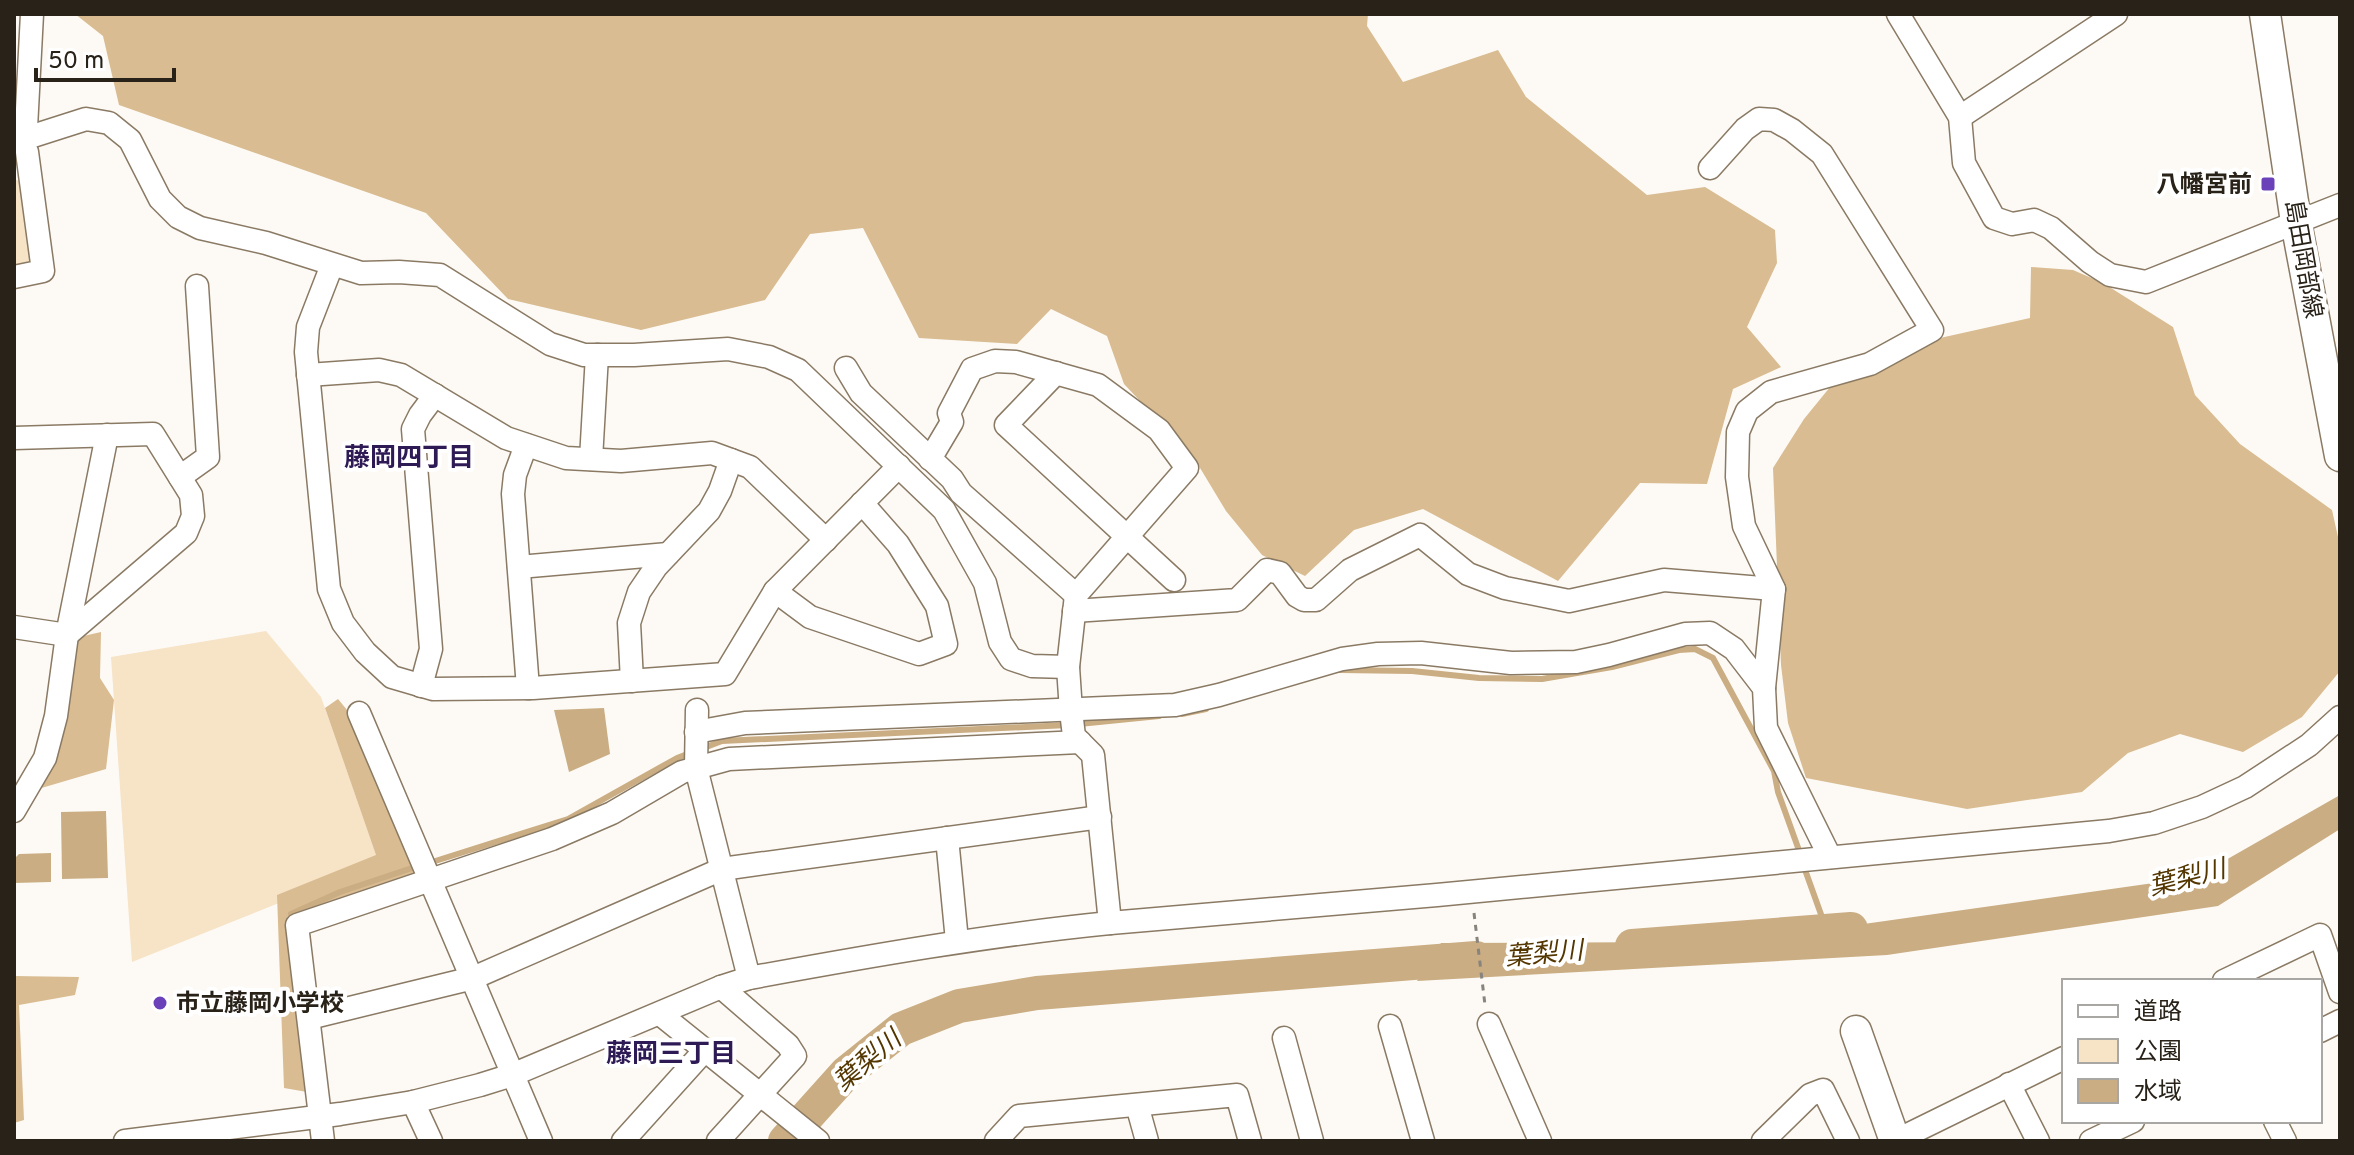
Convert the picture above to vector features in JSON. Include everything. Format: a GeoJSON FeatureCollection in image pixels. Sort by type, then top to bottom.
{"type":"FeatureCollection","features":[{"type":"Feature","properties":{"kind":"main road","name":"島田岡部線"},"geometry":{"type":"LineString","coordinates":[[2265,14],[2296,222],[2340,456]]}},
{"type":"Feature","properties":{"kind":"main road"},"geometry":{"type":"LineString","coordinates":[[1856,1031],[1895,1141]]}},
{"type":"Feature","properties":{"kind":"street"},"geometry":{"type":"LineString","coordinates":[[14,277],[43,271],[22,141],[32,14]]}},
{"type":"Feature","properties":{"kind":"street"},"geometry":{"type":"LineString","coordinates":[[1898,14],[1960,117],[1964,163],[1994,218],[2012,224],[2034,220],[2051,228],[2110,275],[2146,282],[2340,205]]}},
{"type":"Feature","properties":{"kind":"street"},"geometry":{"type":"LineString","coordinates":[[1960,117],[2116,14]]}},
{"type":"Feature","properties":{"kind":"street"},"geometry":{"type":"LineString","coordinates":[[22,141],[86,119],[109,123],[130,140],[160,199],[178,217],[200,228],[266,243],[361,273],[440,275],[550,344],[584,355],[728,349],[769,357],[798,370],[944,510],[985,583],[1000,642],[1011,659],[1032,666],[1068,667]]}},
{"type":"Feature","properties":{"kind":"street"},"geometry":{"type":"LineString","coordinates":[[1710,168],[1745,129],[1759,119],[1774,120],[1792,130],[1822,154],[1932,330],[1870,364],[1771,392],[1747,411],[1738,432],[1737,477],[1744,526],[1774,589],[1764,688],[1766,728],[1830,857]]}},
{"type":"Feature","properties":{"kind":"street"},"geometry":{"type":"LineString","coordinates":[[332,265],[308,327],[306,352],[329,589],[343,623],[365,652],[392,677],[433,689],[528,688],[725,674],[775,591],[899,466]]}},
{"type":"Feature","properties":{"kind":"street"},"geometry":{"type":"LineString","coordinates":[[180,477],[208,457],[197,286]]}},
{"type":"Feature","properties":{"kind":"street"},"geometry":{"type":"LineString","coordinates":[[591,459],[597,355]]}},
{"type":"Feature","properties":{"kind":"street"},"geometry":{"type":"LineString","coordinates":[[930,459],[952,422],[949,413],[972,369],[995,361],[1016,362],[1098,385],[1159,430],[1187,468],[1075,603],[1068,667],[1071,711],[1074,736],[1093,755],[1110,923]]}},
{"type":"Feature","properties":{"kind":"street"},"geometry":{"type":"LineString","coordinates":[[846,368],[861,393],[1075,603],[1237,600],[1267,570],[1280,573],[1297,596],[1304,600],[1316,600],[1350,570],[1420,535],[1468,574],[1505,588],[1569,601],[1664,580],[1774,589]]}},
{"type":"Feature","properties":{"kind":"street"},"geometry":{"type":"LineString","coordinates":[[308,375],[379,370],[401,375],[506,438],[566,458],[621,461],[712,453],[750,467],[826,540]]}},
{"type":"Feature","properties":{"kind":"street"},"geometry":{"type":"LineString","coordinates":[[1056,373],[1006,425],[1174,580]]}},
{"type":"Feature","properties":{"kind":"street"},"geometry":{"type":"LineString","coordinates":[[421,686],[431,649],[413,429],[435,395]]}},
{"type":"Feature","properties":{"kind":"street"},"geometry":{"type":"LineString","coordinates":[[14,438],[153,434],[191,495],[193,516],[186,533],[67,635],[14,627]]}},
{"type":"Feature","properties":{"kind":"street"},"geometry":{"type":"LineString","coordinates":[[14,811],[45,758],[56,716],[67,635],[107,435]]}},
{"type":"Feature","properties":{"kind":"street"},"geometry":{"type":"LineString","coordinates":[[526,445],[515,475],[513,494],[528,688]]}},
{"type":"Feature","properties":{"kind":"street"},"geometry":{"type":"LineString","coordinates":[[632,681],[629,623],[639,592],[656,567],[709,511],[731,460]]}},
{"type":"Feature","properties":{"kind":"street"},"geometry":{"type":"LineString","coordinates":[[775,591],[810,617],[919,654],[946,644],[937,606],[898,544],[862,503]]}},
{"type":"Feature","properties":{"kind":"street"},"geometry":{"type":"LineString","coordinates":[[519,567],[668,554]]}},
{"type":"Feature","properties":{"kind":"street"},"geometry":{"type":"LineString","coordinates":[[749,978],[696,768],[697,721],[745,723],[1175,705],[1342,659],[1378,654],[1421,653],[1511,663],[1576,662],[1697,633],[1710,633],[1734,649],[1764,688]]}},
{"type":"Feature","properties":{"kind":"street"},"geometry":{"type":"LineString","coordinates":[[359,713],[541,1141]]}},
{"type":"Feature","properties":{"kind":"street"},"geometry":{"type":"LineString","coordinates":[[125,1141],[152,1140],[413,1102],[512,1075],[749,978],[957,941],[1110,923],[2109,831],[2154,823],[2202,807],[2245,787],[2309,745],[2340,717]]}},
{"type":"Feature","properties":{"kind":"street"},"geometry":{"type":"LineString","coordinates":[[323,1141],[297,925],[552,839],[612,813],[682,772],[729,759],[1080,742]]}},
{"type":"Feature","properties":{"kind":"street"},"geometry":{"type":"LineString","coordinates":[[309,1018],[473,978],[722,869],[1100,817]]}},
{"type":"Feature","properties":{"kind":"street"},"geometry":{"type":"LineString","coordinates":[[947,838],[957,941]]}},
{"type":"Feature","properties":{"kind":"street"},"geometry":{"type":"LineString","coordinates":[[2228,979],[2320,935],[2340,992]]}},
{"type":"Feature","properties":{"kind":"street"},"geometry":{"type":"LineString","coordinates":[[718,1141],[795,1056],[788,1045],[721,987]]}},
{"type":"Feature","properties":{"kind":"street"},"geometry":{"type":"LineString","coordinates":[[660,1014],[818,1141]]}},
{"type":"Feature","properties":{"kind":"street"},"geometry":{"type":"LineString","coordinates":[[1488,1019],[1540,1141]]}},
{"type":"Feature","properties":{"kind":"street"},"geometry":{"type":"LineString","coordinates":[[2322,1030],[2340,1021]]}},
{"type":"Feature","properties":{"kind":"street"},"geometry":{"type":"LineString","coordinates":[[1390,1026],[1423,1141]]}},
{"type":"Feature","properties":{"kind":"street"},"geometry":{"type":"LineString","coordinates":[[1284,1038],[1312,1141]]}},
{"type":"Feature","properties":{"kind":"street"},"geometry":{"type":"LineString","coordinates":[[623,1141],[705,1050]]}},
{"type":"Feature","properties":{"kind":"street"},"geometry":{"type":"LineString","coordinates":[[1895,1141],[2062,1059]]}},
{"type":"Feature","properties":{"kind":"street"},"geometry":{"type":"LineString","coordinates":[[2009,1084],[2038,1141]]}},
{"type":"Feature","properties":{"kind":"street"},"geometry":{"type":"LineString","coordinates":[[1763,1141],[1810,1095],[1823,1090],[1848,1141]]}},
{"type":"Feature","properties":{"kind":"street"},"geometry":{"type":"LineString","coordinates":[[996,1141],[1019,1116],[1237,1095],[1250,1141]]}},
{"type":"Feature","properties":{"kind":"street"},"geometry":{"type":"LineString","coordinates":[[413,1102],[431,1141]]}},
{"type":"Feature","properties":{"kind":"street"},"geometry":{"type":"LineString","coordinates":[[1137,1105],[1147,1141]]}},
{"type":"Feature","properties":{"kind":"street"},"geometry":{"type":"LineString","coordinates":[[2091,1141],[2129,1123]]}},
{"type":"Feature","properties":{"kind":"street"},"geometry":{"type":"LineString","coordinates":[[2276,1123],[2285,1141]]}},
{"type":"Feature","properties":{"kind":"path"},"geometry":{"type":"LineString","coordinates":[[1473,905],[1488,1019]]}},
{"type":"Feature","properties":{"kind":"green space"},"geometry":{"type":"Polygon","coordinates":[[[14,179],[22,182],[43,269],[14,273],[14,179]]]}},
{"type":"Feature","properties":{"kind":"green space"},"geometry":{"type":"Polygon","coordinates":[[[266,631],[321,697],[379,863],[132,962],[111,657],[266,631]]]}},
{"type":"Feature","properties":{"kind":"shaded area"},"geometry":{"type":"Polygon","coordinates":[[[75,14],[1368,14],[1367,26],[1403,82],[1498,50],[1526,97],[1647,195],[1705,187],[1775,230],[1777,263],[1747,327],[1781,367],[1733,389],[1707,484],[1640,483],[1558,581],[1423,509],[1354,530],[1305,576],[1262,555],[1226,511],[1194,458],[1124,384],[1107,336],[1051,309],[1017,344],[919,338],[863,228],[810,234],[765,300],[641,330],[508,299],[426,213],[119,105],[103,36],[75,14]]]}},
{"type":"Feature","properties":{"kind":"shaded area"},"geometry":{"type":"Polygon","coordinates":[[[2031,267],[2073,270],[2103,283],[2173,327],[2195,395],[2240,444],[2332,510],[2340,546],[2340,671],[2302,717],[2243,752],[2180,734],[2128,753],[2082,792],[1967,809],[1806,778],[1788,723],[1781,665],[1773,468],[1804,419],[1848,365],[1940,338],[2030,318],[2031,267]]]}},
{"type":"Feature","properties":{"kind":"shaded area"},"geometry":{"type":"Polygon","coordinates":[[[101,632],[100,678],[114,700],[106,769],[38,789],[66,640],[101,632]]]}},
{"type":"Feature","properties":{"kind":"shaded area"},"geometry":{"type":"Polygon","coordinates":[[[338,699],[352,716],[418,878],[297,925],[307,1092],[284,1088],[277,895],[376,855],[325,708],[338,699]]]}},
{"type":"Feature","properties":{"kind":"shaded area"},"geometry":{"type":"Polygon","coordinates":[[[14,976],[79,977],[75,995],[19,1005],[24,1120],[14,1123],[14,976]]]}},
{"type":"Feature","properties":{"kind":"water"},"geometry":{"type":"Polygon","coordinates":[[[604,708],[610,754],[569,772],[554,710],[604,708]]]}},
{"type":"Feature","properties":{"kind":"water"},"geometry":{"type":"Polygon","coordinates":[[[2340,795],[2340,829],[2218,906],[1887,955],[1417,981],[1441,943],[1679,942],[1807,932],[2196,877],[2340,795]]]}},
{"type":"Feature","properties":{"kind":"water"},"geometry":{"type":"Polygon","coordinates":[[[106,811],[108,878],[62,879],[61,812],[106,811]]]}},
{"type":"Feature","properties":{"kind":"water"},"geometry":{"type":"Polygon","coordinates":[[[51,853],[51,882],[14,883],[14,859],[19,854],[51,853]]]}},
{"type":"Feature","properties":{"kind":"waterway"},"geometry":{"type":"LineString","coordinates":[[1340,670],[1542,679],[1695,649],[1713,658],[1774,771],[1778,792],[1801,856]]}},
{"type":"Feature","properties":{"kind":"waterway"},"geometry":{"type":"LineString","coordinates":[[1182,714],[1206,709]]}},
{"type":"Feature","properties":{"kind":"waterway"},"geometry":{"type":"LineString","coordinates":[[1079,724],[1159,716]]}},
{"type":"Feature","properties":{"kind":"waterway"},"geometry":{"type":"LineString","coordinates":[[701,749],[722,741],[1068,725]]}},
{"type":"Feature","properties":{"kind":"waterway"},"geometry":{"type":"LineString","coordinates":[[429,863],[568,819],[690,753]]}},
{"type":"Feature","properties":{"kind":"waterway"},"geometry":{"type":"LineString","coordinates":[[291,914],[340,892],[418,866]]}},
{"type":"Feature","properties":{"kind":"waterway"},"geometry":{"type":"LineString","coordinates":[[1804,867],[1827,931]]}},
{"type":"Feature","properties":{"kind":"waterway","name":"葉梨川"},"geometry":{"type":"LineString","coordinates":[[1632,946],[1851,929]]}},
{"type":"Feature","properties":{"kind":"waterway","name":"葉梨川"},"geometry":{"type":"LineString","coordinates":[[785,1141],[846,1073],[901,1029],[959,1006],[1037,993],[1476,958]]}},
{"type":"Feature","properties":{"kind":"place","name":"八幡宮前"},"geometry":{"type":"Point","coordinates":[2268,184]}},
{"type":"Feature","properties":{"kind":"place","name":"市立藤岡小学校"},"geometry":{"type":"Point","coordinates":[160,1003]}},
{"type":"Feature","properties":{"kind":"district","name":"藤岡四丁目"},"geometry":{"type":"Point","coordinates":[409,457]}},
{"type":"Feature","properties":{"kind":"district","name":"藤岡三丁目"},"geometry":{"type":"Point","coordinates":[671,1053]}}]}
